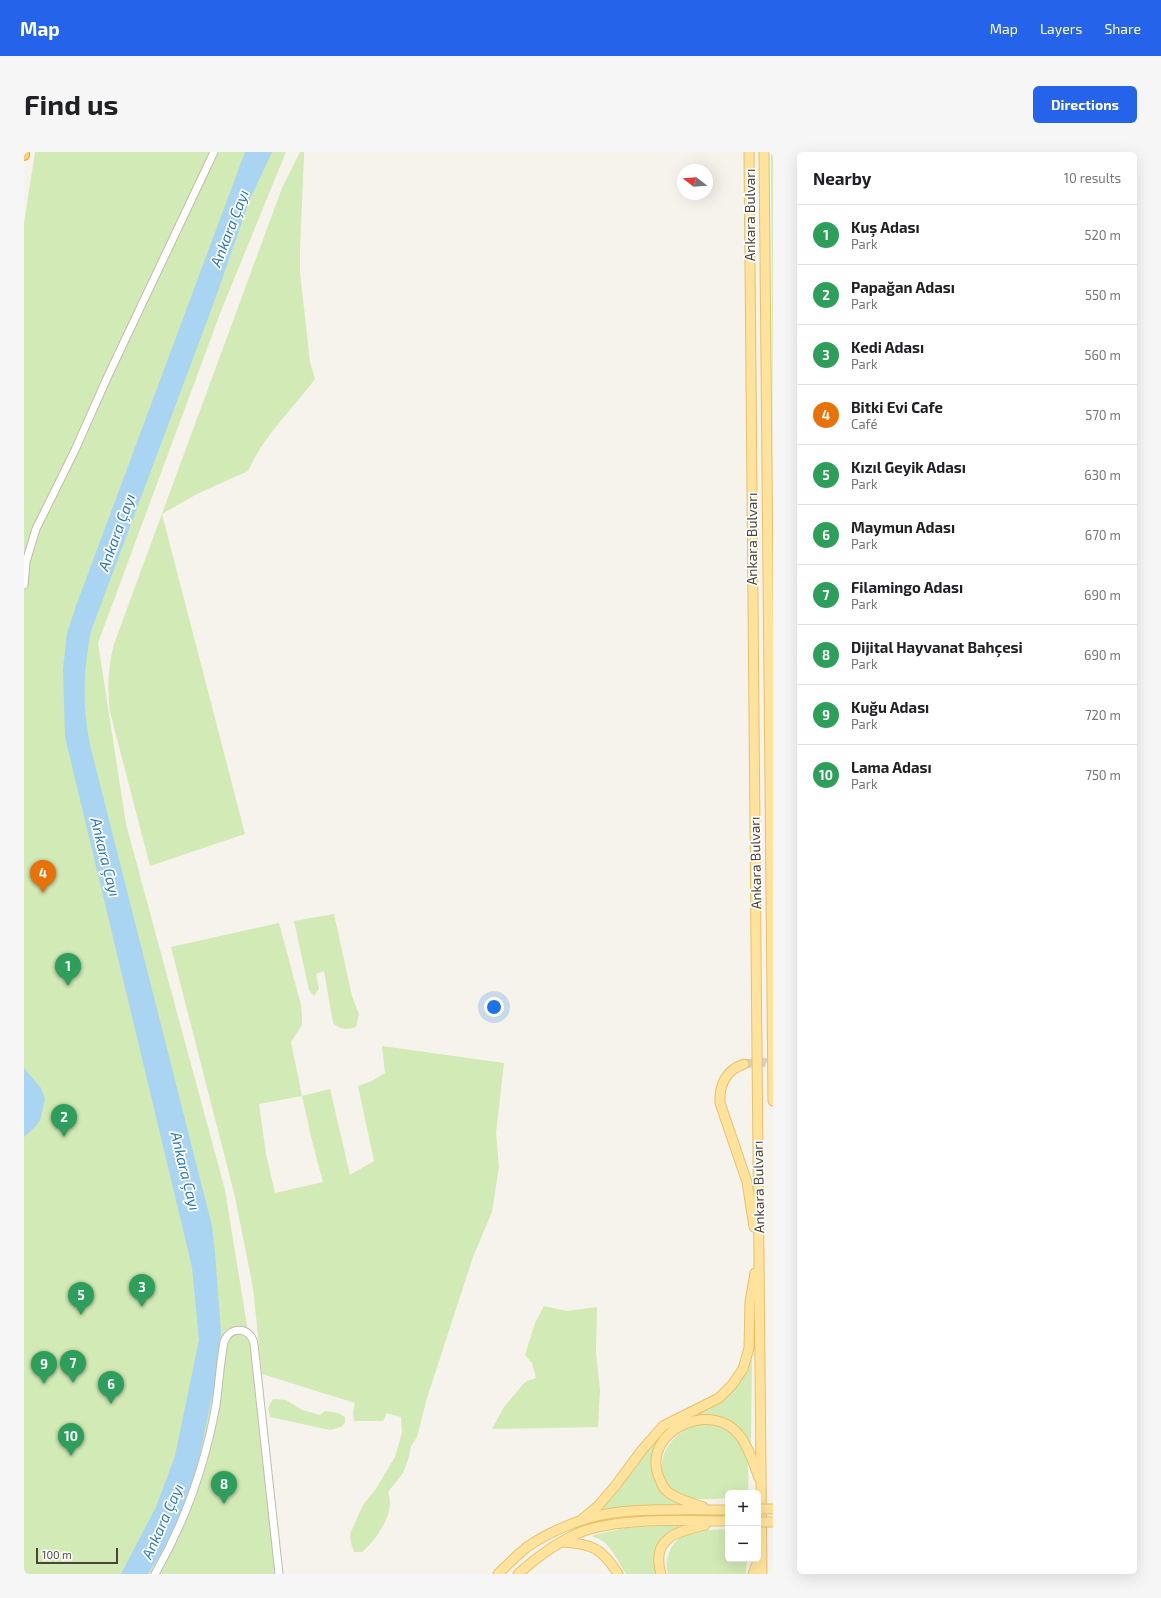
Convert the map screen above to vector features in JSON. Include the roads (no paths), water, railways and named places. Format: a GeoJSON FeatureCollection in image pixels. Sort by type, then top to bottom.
{"type":"FeatureCollection","features":[{"type":"Feature","properties":{"kind":"main road","name":"Ankara Bulvarı"},"geometry":{"type":"LineString","coordinates":[[749,152],[752,631],[762,1574]]}},
{"type":"Feature","properties":{"kind":"main road","name":"Ankara Bulvarı"},"geometry":{"type":"LineString","coordinates":[[764,152],[773,1101]]}},
{"type":"Feature","properties":{"kind":"main road"},"geometry":{"type":"LineString","coordinates":[[580,1521],[598,1506],[612,1490],[642,1450],[663,1426],[719,1398],[732,1385],[743,1369],[749,1348],[750,1302],[759,1253],[747,1182],[720,1104],[719,1094],[723,1080],[734,1069],[744,1064]]}},
{"type":"Feature","properties":{"kind":"main road"},"geometry":{"type":"LineString","coordinates":[[710,1509],[680,1499],[669,1493],[662,1485],[657,1473],[656,1461],[661,1444],[673,1430],[682,1425],[692,1421],[708,1418],[719,1421],[731,1427],[740,1435],[747,1447],[761,1484]]}},
{"type":"Feature","properties":{"kind":"main road"},"geometry":{"type":"LineString","coordinates":[[498,1574],[527,1547],[556,1530],[580,1521],[611,1513],[710,1509],[725,1510]]}},
{"type":"Feature","properties":{"kind":"main road"},"geometry":{"type":"LineString","coordinates":[[761,1509],[773,1509]]}},
{"type":"Feature","properties":{"kind":"main road"},"geometry":{"type":"LineString","coordinates":[[518,1574],[536,1557],[562,1541],[582,1532],[601,1526],[636,1522],[725,1521]]}},
{"type":"Feature","properties":{"kind":"main road"},"geometry":{"type":"LineString","coordinates":[[661,1574],[659,1558],[660,1550],[670,1536],[686,1529],[725,1521]]}},
{"type":"Feature","properties":{"kind":"main road"},"geometry":{"type":"LineString","coordinates":[[761,1522],[773,1522]]}},
{"type":"Feature","properties":{"kind":"main road"},"geometry":{"type":"LineString","coordinates":[[562,1541],[592,1546],[604,1554],[618,1572]]}},
{"type":"Feature","properties":{"kind":"main road"},"geometry":{"type":"LineString","coordinates":[[753,1574],[762,1553]]}},
{"type":"Feature","properties":{"kind":"street"},"geometry":{"type":"LineString","coordinates":[[24,585],[26,562],[36,529],[75,450],[107,378],[214,152]]}},
{"type":"Feature","properties":{"kind":"street"},"geometry":{"type":"LineString","coordinates":[[155,1574],[186,1511],[204,1460],[216,1405],[225,1338],[232,1332],[239,1330],[245,1331],[250,1335],[254,1344],[279,1574]]}},
{"type":"Feature","properties":{"kind":"water","name":"Ankara Çayı"},"geometry":{"type":"Polygon","coordinates":[[[245,152],[272,152],[250,199],[213,305],[91,631],[86,661],[85,704],[91,749],[212,1226],[221,1333],[216,1378],[197,1468],[184,1507],[160,1555],[148,1574],[121,1574],[156,1507],[175,1456],[199,1340],[192,1267],[65,737],[63,669],[67,633],[76,606],[245,152]]]}},
{"type":"Feature","properties":{"kind":"water"},"geometry":{"type":"Polygon","coordinates":[[[24,1068],[41,1088],[45,1099],[40,1120],[24,1137],[24,1068]]]}},
{"type":"Feature","properties":{"kind":"tunnel"},"geometry":{"type":"LineString","coordinates":[[744,1064],[763,1062],[773,1066]]}},
{"type":"Feature","properties":{"kind":"place","name":"Bitki Evi Cafe"},"geometry":{"type":"Point","coordinates":[43,893]}},
{"type":"Feature","properties":{"kind":"place","name":"Kuş Adası"},"geometry":{"type":"Point","coordinates":[68,986]}},
{"type":"Feature","properties":{"kind":"place","name":"Papağan Adası"},"geometry":{"type":"Point","coordinates":[64,1137]}},
{"type":"Feature","properties":{"kind":"place","name":"Kedi Adası"},"geometry":{"type":"Point","coordinates":[142,1307]}},
{"type":"Feature","properties":{"kind":"place","name":"Kızıl Geyik Adası"},"geometry":{"type":"Point","coordinates":[81,1315]}},
{"type":"Feature","properties":{"kind":"place","name":"Filamingo Adası"},"geometry":{"type":"Point","coordinates":[73,1383]}},
{"type":"Feature","properties":{"kind":"place","name":"Kuğu Adası"},"geometry":{"type":"Point","coordinates":[44,1384]}},
{"type":"Feature","properties":{"kind":"place","name":"Maymun Adası"},"geometry":{"type":"Point","coordinates":[111,1404]}},
{"type":"Feature","properties":{"kind":"place","name":"Lama Adası"},"geometry":{"type":"Point","coordinates":[71,1456]}},
{"type":"Feature","properties":{"kind":"place","name":"Dijital Hayvanat Bahçesi"},"geometry":{"type":"Point","coordinates":[224,1504]}}]}
